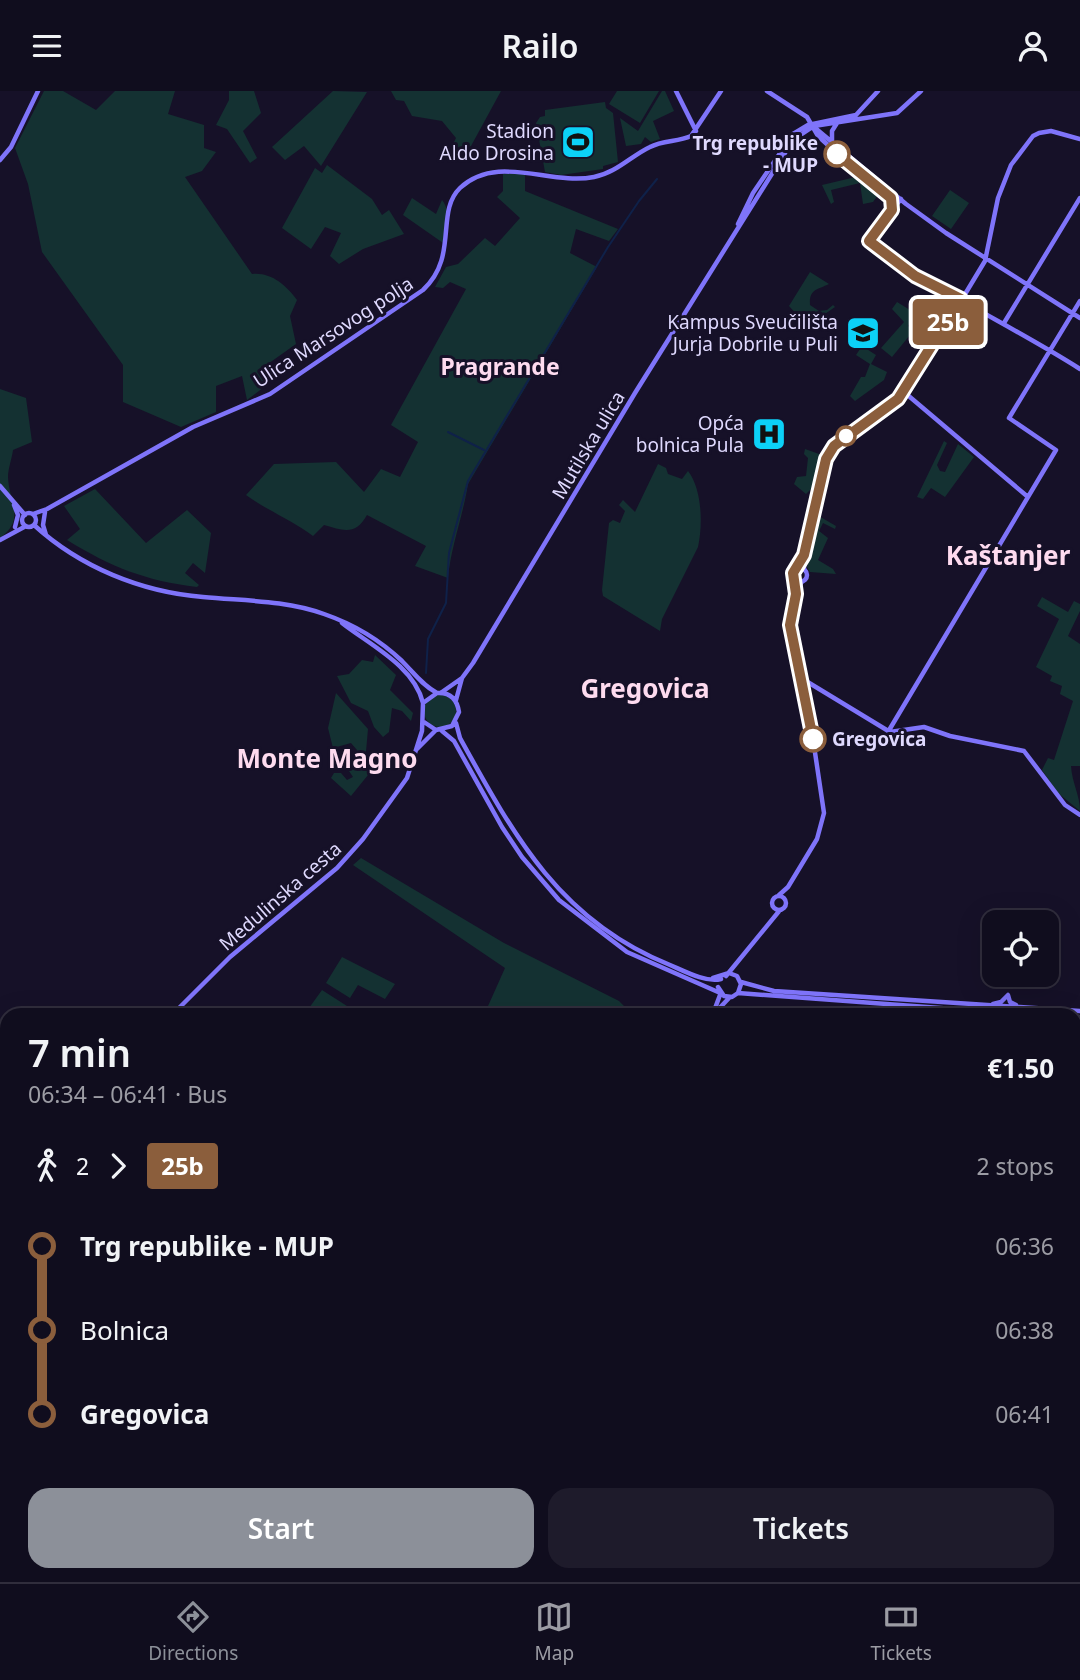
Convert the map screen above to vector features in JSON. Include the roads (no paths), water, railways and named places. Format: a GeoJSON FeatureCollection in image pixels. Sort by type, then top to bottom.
{"type":"FeatureCollection","features":[{"type":"Feature","properties":{"kind":"main road"},"geometry":{"type":"LineString","coordinates":[[0,160],[12,147],[38,91]]}},
{"type":"Feature","properties":{"kind":"main road"},"geometry":{"type":"LineString","coordinates":[[676,91],[696,131]]}},
{"type":"Feature","properties":{"kind":"main road"},"geometry":{"type":"LineString","coordinates":[[696,131],[720,91]]}},
{"type":"Feature","properties":{"kind":"main road"},"geometry":{"type":"LineString","coordinates":[[767,91],[804,114],[859,165],[985,261],[1080,318]]}},
{"type":"Feature","properties":{"kind":"main road"},"geometry":{"type":"LineString","coordinates":[[813,125],[848,119],[878,91]]}},
{"type":"Feature","properties":{"kind":"main road"},"geometry":{"type":"LineString","coordinates":[[813,125],[897,113],[920,92]]}},
{"type":"Feature","properties":{"kind":"main road"},"geometry":{"type":"LineString","coordinates":[[867,103],[869,111],[876,116]]}},
{"type":"Feature","properties":{"kind":"main road"},"geometry":{"type":"LineString","coordinates":[[832,142],[832,133],[838,122]]}},
{"type":"Feature","properties":{"kind":"main road"},"geometry":{"type":"LineString","coordinates":[[813,125],[818,136],[860,174],[889,194],[892,210]]}},
{"type":"Feature","properties":{"kind":"main road","name":"Mutilska ulica"},"geometry":{"type":"LineString","coordinates":[[738,226],[759,183],[797,131],[813,125]]}},
{"type":"Feature","properties":{"kind":"main road","name":"Mutilska ulica"},"geometry":{"type":"LineString","coordinates":[[456,701],[462,678],[738,226],[789,145],[813,125]]}},
{"type":"Feature","properties":{"kind":"main road","name":"Ulica Marsovog polja"},"geometry":{"type":"LineString","coordinates":[[34,520],[193,427],[270,394],[423,290],[435,277],[444,257],[451,202],[469,182],[514,170],[571,181],[597,177],[649,147],[685,139],[696,131]]}},
{"type":"Feature","properties":{"kind":"main road"},"geometry":{"type":"LineString","coordinates":[[769,919],[772,900],[788,887],[817,839],[822,824],[821,786],[805,696],[790,633],[796,594],[794,578],[804,555],[829,451],[904,392],[985,261],[998,198],[1009,169],[1033,136],[1051,131],[1080,139]]}},
{"type":"Feature","properties":{"kind":"main road"},"geometry":{"type":"LineString","coordinates":[[1004,323],[1080,198]]}},
{"type":"Feature","properties":{"kind":"main road"},"geometry":{"type":"LineString","coordinates":[[901,199],[869,240],[915,276],[1004,323],[1080,369]]}},
{"type":"Feature","properties":{"kind":"main road"},"geometry":{"type":"LineString","coordinates":[[888,731],[1056,450],[1009,418],[1080,300]]}},
{"type":"Feature","properties":{"kind":"main road"},"geometry":{"type":"LineString","coordinates":[[904,392],[1028,497]]}},
{"type":"Feature","properties":{"kind":"main road"},"geometry":{"type":"LineString","coordinates":[[0,486],[25,520]]}},
{"type":"Feature","properties":{"kind":"main road"},"geometry":{"type":"LineString","coordinates":[[12,501],[18,515],[15,527]]}},
{"type":"Feature","properties":{"kind":"main road"},"geometry":{"type":"LineString","coordinates":[[46,511],[43,527],[49,538]]}},
{"type":"Feature","properties":{"kind":"main road"},"geometry":{"type":"LineString","coordinates":[[2,539],[25,520],[34,520]]}},
{"type":"Feature","properties":{"kind":"main road"},"geometry":{"type":"LineString","coordinates":[[2,539],[25,520],[34,520]]}},
{"type":"Feature","properties":{"kind":"main road"},"geometry":{"type":"LineString","coordinates":[[34,520],[49,538],[96,568],[146,587],[187,596],[294,605],[336,618],[383,645],[424,684],[456,701],[459,712],[456,722],[460,738],[508,825],[527,853],[563,895],[607,932],[630,946],[702,977],[724,976],[761,989],[978,1008]]}},
{"type":"Feature","properties":{"kind":"main road"},"geometry":{"type":"LineString","coordinates":[[796,594],[806,576],[804,555]]}},
{"type":"Feature","properties":{"kind":"main road"},"geometry":{"type":"LineString","coordinates":[[797,569],[804,570]]}},
{"type":"Feature","properties":{"kind":"main road"},"geometry":{"type":"LineString","coordinates":[[794,578],[802,581]]}},
{"type":"Feature","properties":{"kind":"main road"},"geometry":{"type":"LineString","coordinates":[[336,618],[395,663],[415,684],[423,703],[424,722],[454,741],[522,857],[559,900],[627,952],[719,991],[728,999]]}},
{"type":"Feature","properties":{"kind":"main road","name":"Mutilska ulica"},"geometry":{"type":"LineString","coordinates":[[440,692],[462,678]]}},
{"type":"Feature","properties":{"kind":"main road"},"geometry":{"type":"LineString","coordinates":[[801,678],[888,731],[912,727],[930,729],[1024,751],[1065,804],[1080,815]]}},
{"type":"Feature","properties":{"kind":"main road"},"geometry":{"type":"LineString","coordinates":[[805,696],[808,689],[816,685]]}},
{"type":"Feature","properties":{"kind":"main road"},"geometry":{"type":"LineString","coordinates":[[423,703],[440,692]]}},
{"type":"Feature","properties":{"kind":"main road","name":"Medulinska cesta"},"geometry":{"type":"LineString","coordinates":[[179,1008],[223,964],[349,856],[403,787],[424,722]]}},
{"type":"Feature","properties":{"kind":"main road"},"geometry":{"type":"LineString","coordinates":[[414,753],[439,730],[456,722]]}},
{"type":"Feature","properties":{"kind":"main road"},"geometry":{"type":"LineString","coordinates":[[715,1008],[724,976],[743,957],[769,919],[785,907],[788,887]]}},
{"type":"Feature","properties":{"kind":"main road"},"geometry":{"type":"LineString","coordinates":[[778,896],[785,900]]}},
{"type":"Feature","properties":{"kind":"main road"},"geometry":{"type":"LineString","coordinates":[[772,906],[780,910]]}},
{"type":"Feature","properties":{"kind":"main road"},"geometry":{"type":"LineString","coordinates":[[739,995],[743,957]]}},
{"type":"Feature","properties":{"kind":"main road"},"geometry":{"type":"LineString","coordinates":[[720,1008],[728,999],[739,995],[758,995],[972,1008]]}},
{"type":"Feature","properties":{"kind":"main road"},"geometry":{"type":"LineString","coordinates":[[991,1008],[1008,995],[1010,1002],[1023,1008]]}},
{"type":"Feature","properties":{"kind":"waterway"},"geometry":{"type":"LineString","coordinates":[[426,673],[428,639],[446,603],[449,553],[468,481],[608,247],[657,179]]}},
{"type":"Feature","properties":{"kind":"waterway"},"geometry":{"type":"LineString","coordinates":[[448,432],[484,450]]}},
{"type":"Feature","properties":{"kind":"place","name":"Stadion Aldo Drosina"},"geometry":{"type":"Point","coordinates":[578,142]}},
{"type":"Feature","properties":{"kind":"place","name":"Trg republike - MUP"},"geometry":{"type":"Point","coordinates":[837,154]}},
{"type":"Feature","properties":{"kind":"place","name":"Kampus Sveučilišta Jurja Dobrile u Puli"},"geometry":{"type":"Point","coordinates":[863,333]}},
{"type":"Feature","properties":{"kind":"place","name":"Opća bolnica Pula"},"geometry":{"type":"Point","coordinates":[769,434]}},
{"type":"Feature","properties":{"kind":"place","name":"Gregovica"},"geometry":{"type":"Point","coordinates":[813,739]}},
{"type":"Feature","properties":{"kind":"district","name":"Pragrande"},"geometry":{"type":"Point","coordinates":[500,366]}},
{"type":"Feature","properties":{"kind":"district","name":"Kaštanjer"},"geometry":{"type":"Point","coordinates":[1008,555]}},
{"type":"Feature","properties":{"kind":"district","name":"Gregovica"},"geometry":{"type":"Point","coordinates":[645,688]}},
{"type":"Feature","properties":{"kind":"district","name":"Monte Magno"},"geometry":{"type":"Point","coordinates":[327,758]}}]}
